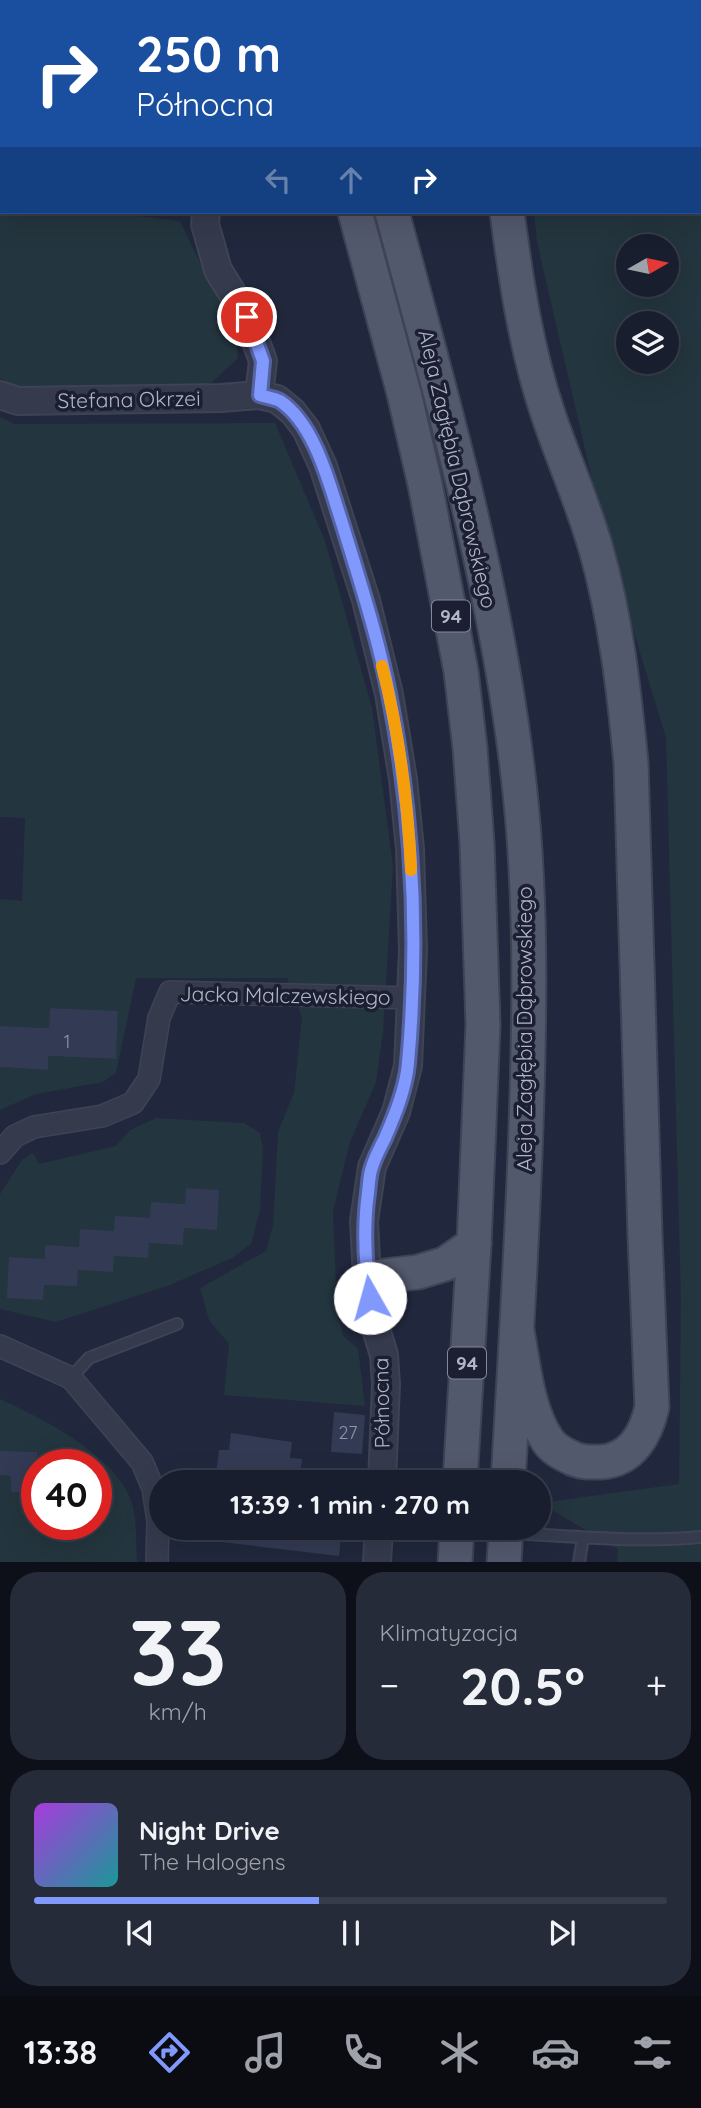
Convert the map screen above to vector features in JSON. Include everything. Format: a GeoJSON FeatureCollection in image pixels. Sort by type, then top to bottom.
{"type":"FeatureCollection","features":[{"type":"Feature","properties":{"kind":"main road","name":"Aleja Zagłębia Dąbrowskiego"},"geometry":{"type":"LineString","coordinates":[[356,214],[404,393],[425,484],[461,671],[470,748],[477,843],[483,1025],[461,1470]]}},
{"type":"Feature","properties":{"kind":"main road","name":"Aleja Zagłębia Dąbrowskiego"},"geometry":{"type":"LineString","coordinates":[[393,214],[460,467],[500,659],[517,766],[527,887],[530,1014],[509,1470]]}},
{"type":"Feature","properties":{"kind":"main road"},"geometry":{"type":"LineString","coordinates":[[507,214],[518,295],[530,348],[547,412],[596,548],[616,633],[624,690],[631,763],[652,1407],[648,1424],[635,1445],[615,1461],[583,1463],[564,1455],[549,1443],[535,1415],[517,1331]]}},
{"type":"Feature","properties":{"kind":"main road"},"geometry":{"type":"LineString","coordinates":[[367,1278],[418,1272],[445,1264],[474,1244]]}},
{"type":"Feature","properties":{"kind":"main road"},"geometry":{"type":"LineString","coordinates":[[456,1562],[457,1540]]}},
{"type":"Feature","properties":{"kind":"street"},"geometry":{"type":"LineString","coordinates":[[206,214],[205,224],[218,270],[247,317],[263,361],[260,395]]}},
{"type":"Feature","properties":{"kind":"street","name":"Stefana Okrzei"},"geometry":{"type":"LineString","coordinates":[[0,395],[18,401],[260,395]]}},
{"type":"Feature","properties":{"kind":"street","name":"Północna"},"geometry":{"type":"LineString","coordinates":[[260,395],[277,399],[293,412],[306,429],[323,466],[366,600],[389,694],[403,779],[410,849],[412,998],[408,1066],[396,1112],[372,1167],[364,1220],[367,1278],[373,1319],[384,1355],[386,1384],[382,1470]]}},
{"type":"Feature","properties":{"kind":"street","name":"Jacka Malczewskiego"},"geometry":{"type":"LineString","coordinates":[[0,1153],[15,1136],[34,1126],[102,1116],[133,1103],[149,1079],[159,1018],[170,992],[412,998]]}},
{"type":"Feature","properties":{"kind":"street"},"geometry":{"type":"LineString","coordinates":[[0,1346],[71,1378],[142,1462],[153,1488],[158,1521],[157,1562]]}},
{"type":"Feature","properties":{"kind":"street"},"geometry":{"type":"LineString","coordinates":[[377,1562],[378,1540]]}},
{"type":"Feature","properties":{"kind":"lane"},"geometry":{"type":"LineString","coordinates":[[71,1378],[89,1358],[177,1324]]}},
{"type":"Feature","properties":{"kind":"lane"},"geometry":{"type":"LineString","coordinates":[[505,1541],[701,1537]]}},
{"type":"Feature","properties":{"kind":"lane"},"geometry":{"type":"LineString","coordinates":[[579,1562],[583,1538]]}},
{"type":"Feature","properties":{"kind":"shaded area"},"geometry":{"type":"Polygon","coordinates":[[[0,214],[120,214],[180,221],[212,288],[235,325],[238,358],[210,384],[23,389],[0,378],[0,214]]]}},
{"type":"Feature","properties":{"kind":"shaded area"},"geometry":{"type":"Polygon","coordinates":[[[534,214],[701,214],[701,1562],[617,1562],[618,1549],[551,1509],[551,1501],[679,1484],[681,1301],[666,738],[607,544],[537,242],[534,214]]]}},
{"type":"Feature","properties":{"kind":"shaded area"},"geometry":{"type":"Polygon","coordinates":[[[0,417],[14,424],[275,423],[325,541],[372,708],[393,866],[383,1032],[376,1082],[350,1142],[333,1211],[337,1311],[343,1336],[358,1349],[365,1406],[224,1395],[229,1344],[209,1320],[200,1288],[266,1251],[273,1226],[278,1132],[294,1093],[302,1017],[287,978],[136,978],[116,1073],[103,1082],[36,1094],[0,1110],[0,1067],[47,1070],[48,1056],[115,1059],[118,1012],[50,1008],[49,1028],[0,1026],[0,899],[22,901],[25,818],[0,817],[0,417]]]}},
{"type":"Feature","properties":{"kind":"shaded area"},"geometry":{"type":"Polygon","coordinates":[[[156,1118],[244,1123],[260,1133],[263,1149],[260,1211],[251,1244],[232,1258],[170,1285],[56,1322],[0,1309],[0,1194],[22,1160],[33,1153],[39,1164],[116,1146],[130,1130],[156,1118]]]}},
{"type":"Feature","properties":{"kind":"shaded area"},"geometry":{"type":"Polygon","coordinates":[[[0,1399],[56,1428],[88,1449],[21,1449],[21,1540],[112,1540],[112,1471],[124,1486],[132,1503],[136,1525],[137,1562],[0,1562],[0,1399]]]}},
{"type":"Feature","properties":{"kind":"building"},"geometry":{"type":"Polygon","coordinates":[[[50,1008],[118,1011],[116,1059],[48,1056],[48,1070],[0,1067],[0,1026],[49,1028],[50,1008]]]}},
{"type":"Feature","properties":{"kind":"building"},"geometry":{"type":"Polygon","coordinates":[[[186,1188],[219,1190],[217,1230],[184,1228],[183,1245],[149,1243],[148,1258],[114,1256],[113,1272],[78,1270],[77,1286],[44,1285],[43,1300],[7,1298],[9,1257],[45,1259],[45,1245],[79,1247],[80,1229],[114,1231],[115,1216],[150,1218],[151,1202],[185,1204],[186,1188]]]}},
{"type":"Feature","properties":{"kind":"building"},"geometry":{"type":"Polygon","coordinates":[[[334,1412],[365,1415],[362,1454],[331,1452],[334,1412]]]}},
{"type":"Feature","properties":{"kind":"building"},"geometry":{"type":"Polygon","coordinates":[[[231,1433],[292,1442],[290,1458],[302,1459],[301,1470],[216,1470],[219,1450],[229,1450],[231,1433]]]}},
{"type":"Feature","properties":{"kind":"building"},"geometry":{"type":"Polygon","coordinates":[[[0,1451],[21,1452],[21,1492],[11,1492],[11,1476],[0,1475],[0,1451]]]}},
{"type":"Feature","properties":{"kind":"building"},"geometry":{"type":"Polygon","coordinates":[[[213,1540],[341,1540],[339,1556],[213,1540]]]}},
{"type":"Feature","properties":{"kind":"slow traffic"},"geometry":{"type":"LineString","coordinates":[[382,666],[403,779],[411,870]]}},
{"type":"Feature","properties":{"kind":"route"},"geometry":{"type":"LineString","coordinates":[[247,317],[263,361],[260,395],[277,399],[293,412],[306,429],[323,466],[366,600],[389,694],[403,779],[412,906],[412,998],[408,1066],[396,1112],[372,1167],[364,1220],[364,1249],[370,1298]]}}]}
